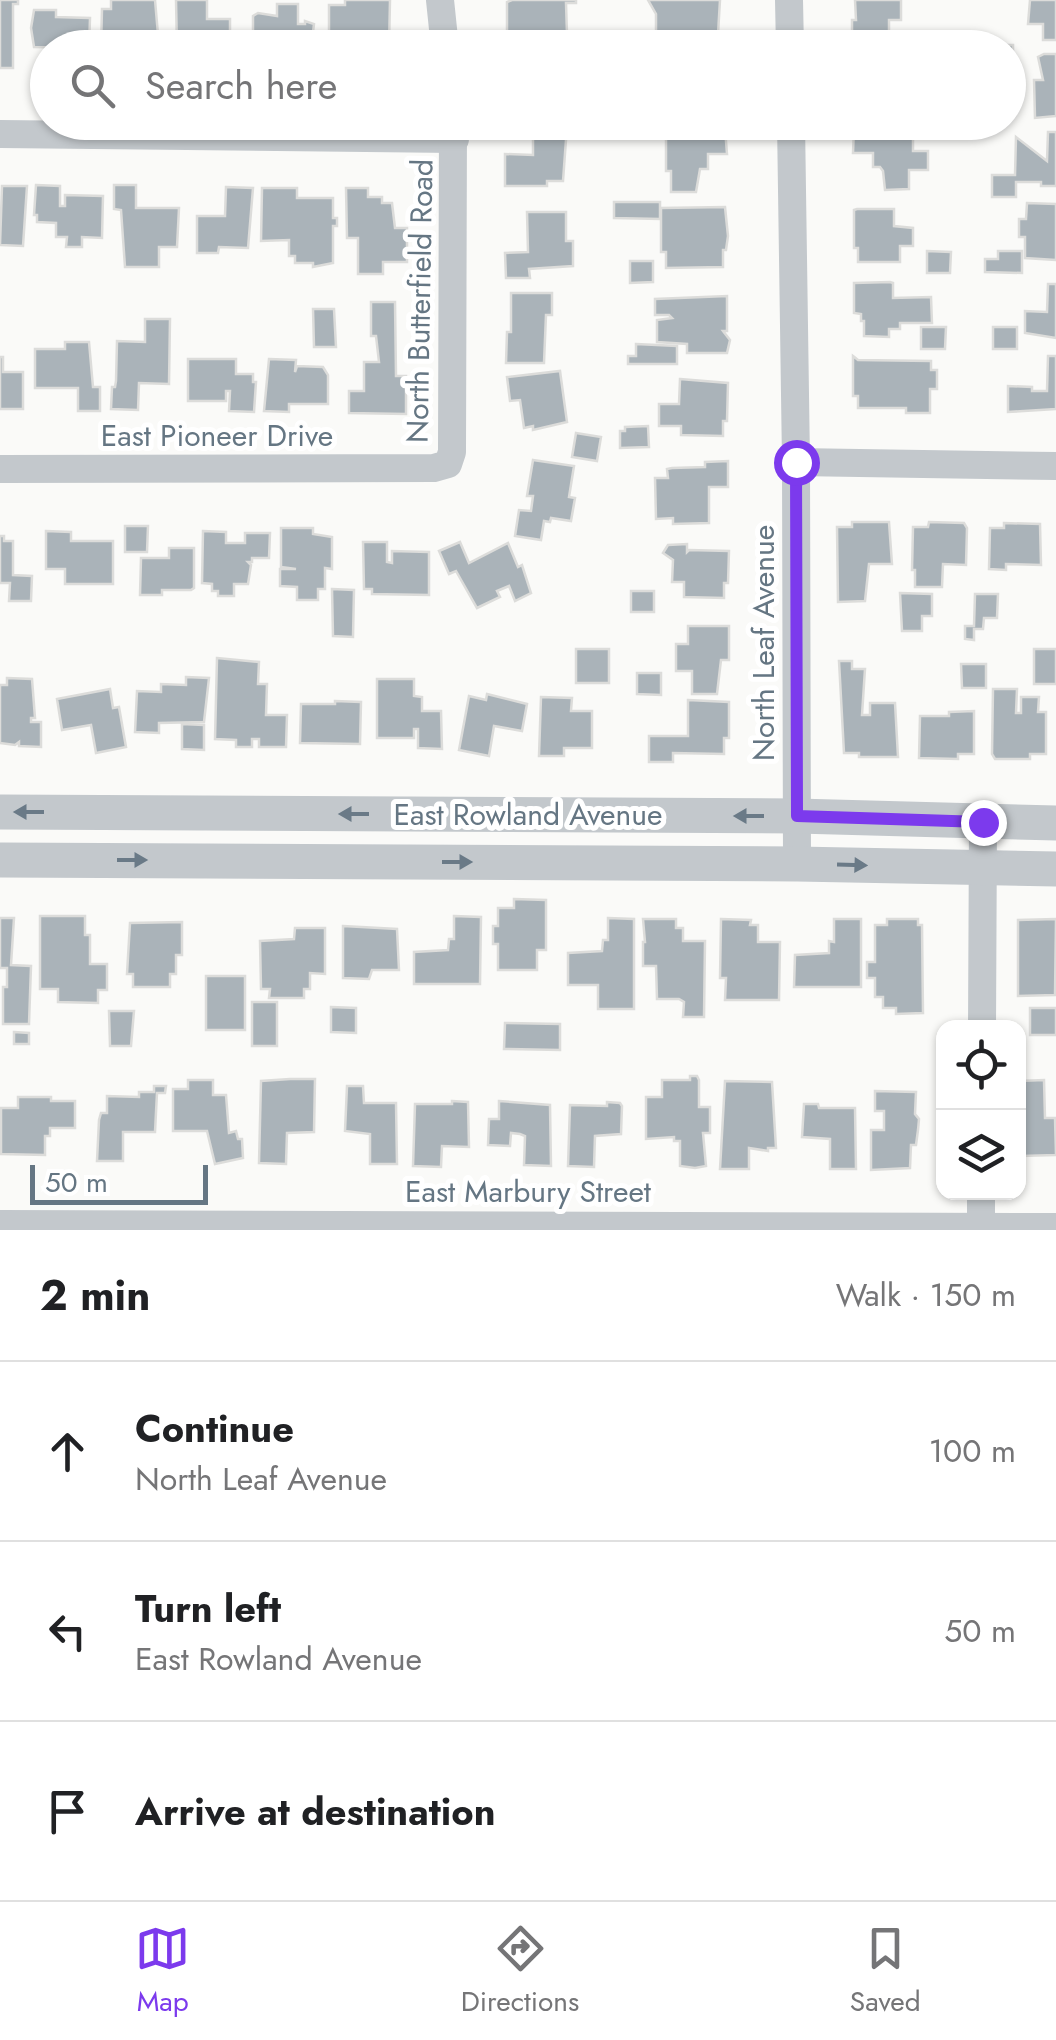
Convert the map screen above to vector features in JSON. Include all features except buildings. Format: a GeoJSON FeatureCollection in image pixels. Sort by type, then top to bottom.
{"type":"FeatureCollection","features":[{"type":"Feature","properties":{"kind":"street"},"geometry":{"type":"LineString","coordinates":[[440,0],[444,30]]}},
{"type":"Feature","properties":{"kind":"street"},"geometry":{"type":"LineString","coordinates":[[789,0],[790,30]]}},
{"type":"Feature","properties":{"kind":"street"},"geometry":{"type":"LineString","coordinates":[[0,134],[30,134]]}},
{"type":"Feature","properties":{"kind":"street","name":"North Butterfield Road"},"geometry":{"type":"LineString","coordinates":[[434,468],[448,464],[452,452],[454,140]]}},
{"type":"Feature","properties":{"kind":"street","name":"North Leaf Avenue"},"geometry":{"type":"LineString","coordinates":[[791,140],[797,864]]}},
{"type":"Feature","properties":{"kind":"street"},"geometry":{"type":"LineString","coordinates":[[796,462],[1056,466]]}},
{"type":"Feature","properties":{"kind":"street","name":"East Pioneer Drive"},"geometry":{"type":"LineString","coordinates":[[0,470],[434,468]]}},
{"type":"Feature","properties":{"kind":"street","name":"East Rowland Avenue"},"geometry":{"type":"LineString","coordinates":[[0,812],[797,816],[1056,823]]}},
{"type":"Feature","properties":{"kind":"street"},"geometry":{"type":"LineString","coordinates":[[982,1020],[983,822]]}},
{"type":"Feature","properties":{"kind":"street","name":"East Rowland Avenue"},"geometry":{"type":"LineString","coordinates":[[0,860],[797,864],[1056,870]]}},
{"type":"Feature","properties":{"kind":"street"},"geometry":{"type":"LineString","coordinates":[[981,1200],[981,1228]]}},
{"type":"Feature","properties":{"kind":"street","name":"East Marbury Street"},"geometry":{"type":"LineString","coordinates":[[0,1224],[1056,1226]]}},
{"type":"Feature","properties":{"kind":"route"},"geometry":{"type":"LineString","coordinates":[[796,462],[797,816],[983,822]]}}]}
